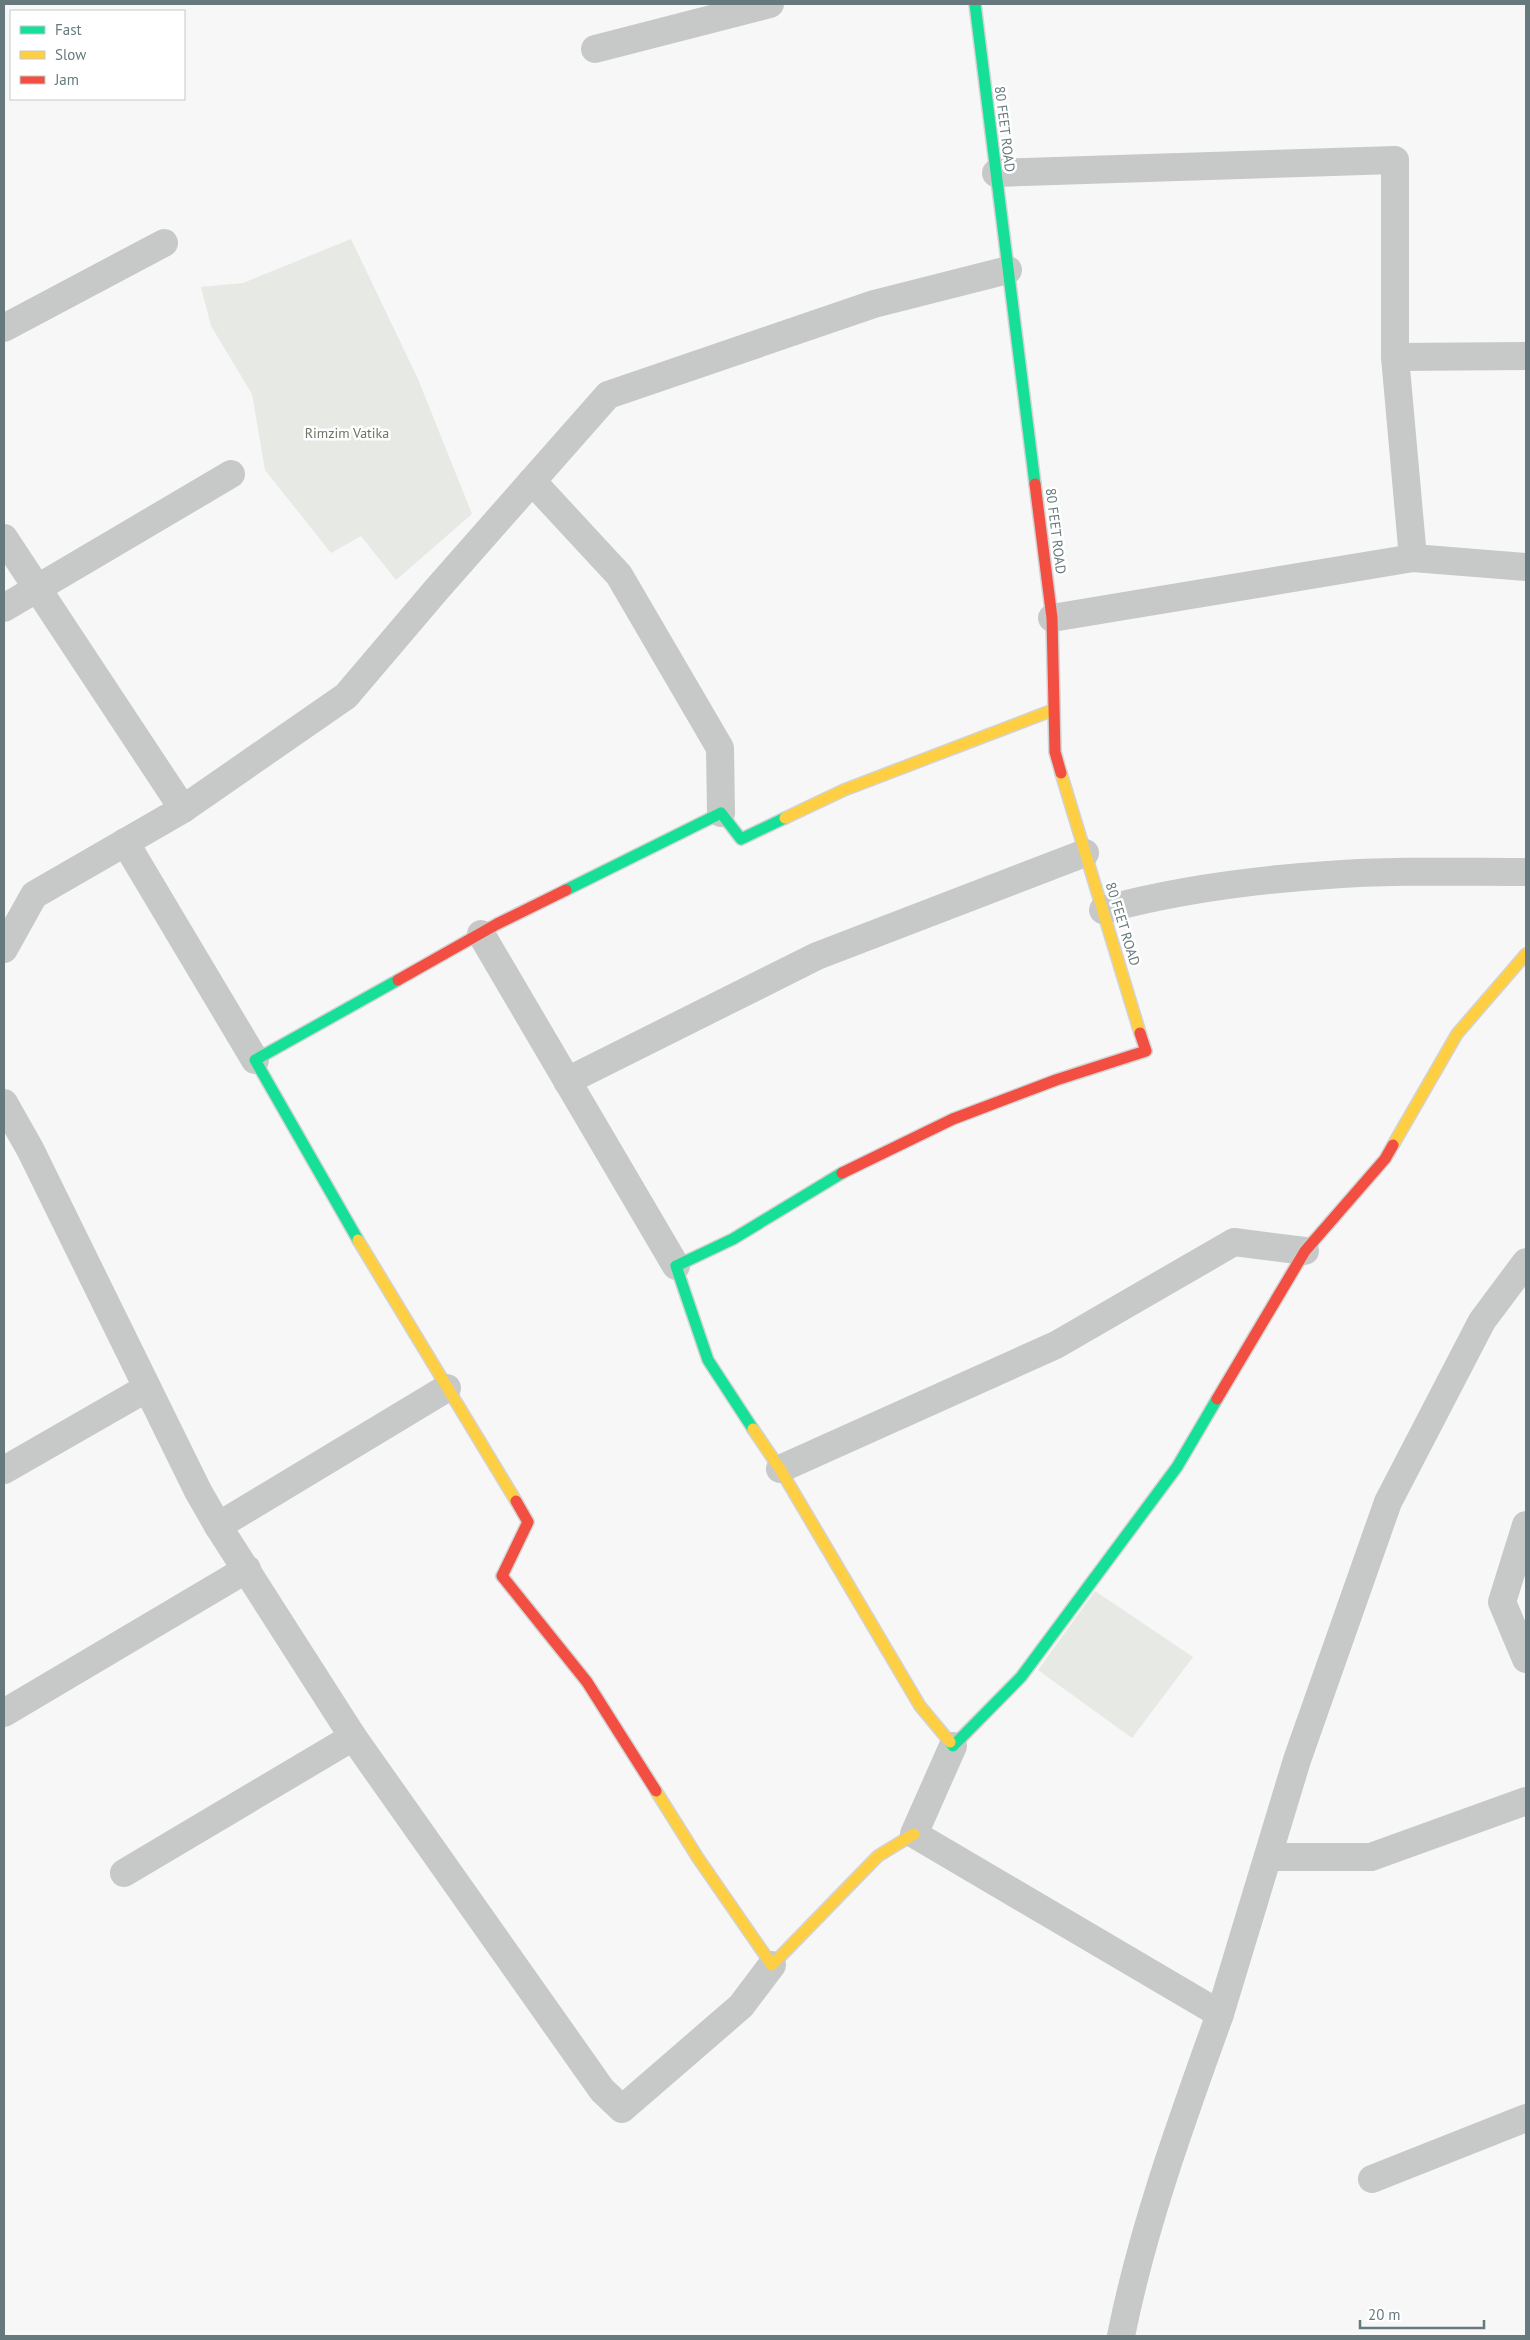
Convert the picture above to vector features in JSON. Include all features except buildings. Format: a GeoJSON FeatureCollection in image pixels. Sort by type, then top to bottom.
{"type":"FeatureCollection","features":[{"type":"Feature","properties":{"kind":"street"},"geometry":{"type":"LineString","coordinates":[[595,48],[770,4]]}},
{"type":"Feature","properties":{"kind":"street","name":"80 FEET ROAD"},"geometry":{"type":"LineString","coordinates":[[676,1266],[733,1239],[841,1173],[953,1120],[1056,1080],[1146,1051],[1054,752],[1052,618],[976,4]]}},
{"type":"Feature","properties":{"kind":"street"},"geometry":{"type":"LineString","coordinates":[[996,173],[1395,160],[1395,357],[1413,558]]}},
{"type":"Feature","properties":{"kind":"street"},"geometry":{"type":"LineString","coordinates":[[4,328],[164,243]]}},
{"type":"Feature","properties":{"kind":"street"},"geometry":{"type":"LineString","coordinates":[[4,909],[34,895],[183,809],[346,696],[608,395],[874,304],[1008,270]]}},
{"type":"Feature","properties":{"kind":"street"},"geometry":{"type":"LineString","coordinates":[[1395,357],[1526,356]]}},
{"type":"Feature","properties":{"kind":"street"},"geometry":{"type":"LineString","coordinates":[[4,608],[232,474]]}},
{"type":"Feature","properties":{"kind":"street"},"geometry":{"type":"LineString","coordinates":[[532,481],[618,575],[720,748],[721,814],[742,839],[844,790],[1053,710]]}},
{"type":"Feature","properties":{"kind":"street"},"geometry":{"type":"LineString","coordinates":[[4,538],[183,809]]}},
{"type":"Feature","properties":{"kind":"street"},"geometry":{"type":"LineString","coordinates":[[1052,618],[1413,558],[1526,567]]}},
{"type":"Feature","properties":{"kind":"street"},"geometry":{"type":"LineString","coordinates":[[255,1060],[480,934],[721,814]]}},
{"type":"Feature","properties":{"kind":"street"},"geometry":{"type":"LineString","coordinates":[[125,842],[255,1060],[371,1262],[528,1522],[502,1576],[586,1682],[698,1858],[772,1965]]}},
{"type":"Feature","properties":{"kind":"street"},"geometry":{"type":"LineString","coordinates":[[567,1081],[817,956],[1085,853]]}},
{"type":"Feature","properties":{"kind":"street"},"geometry":{"type":"LineString","coordinates":[[1103,910],[1145,899],[1217,886],[1329,874],[1526,872]]}},
{"type":"Feature","properties":{"kind":"street"},"geometry":{"type":"LineString","coordinates":[[4,949],[34,895]]}},
{"type":"Feature","properties":{"kind":"street"},"geometry":{"type":"LineString","coordinates":[[480,934],[676,1266],[708,1360],[780,1469],[920,1706],[953,1746]]}},
{"type":"Feature","properties":{"kind":"street"},"geometry":{"type":"LineString","coordinates":[[4,1103],[30,1149],[147,1388],[218,1526],[352,1737],[602,2090],[622,2110],[742,2006],[772,1965],[878,1856],[914,1834],[953,1746],[1021,1676],[1177,1467],[1305,1250],[1384,1159],[1457,1034],[1526,954]]}},
{"type":"Feature","properties":{"kind":"street"},"geometry":{"type":"LineString","coordinates":[[780,1469],[1056,1345],[1234,1242],[1305,1250]]}},
{"type":"Feature","properties":{"kind":"street"},"geometry":{"type":"LineString","coordinates":[[1121,2336],[1130,2292],[1170,2155],[1220,2014],[1297,1760],[1388,1502],[1482,1321],[1526,1262]]}},
{"type":"Feature","properties":{"kind":"street"},"geometry":{"type":"LineString","coordinates":[[4,1470],[147,1388]]}},
{"type":"Feature","properties":{"kind":"street"},"geometry":{"type":"LineString","coordinates":[[218,1526],[447,1388]]}},
{"type":"Feature","properties":{"kind":"street"},"geometry":{"type":"LineString","coordinates":[[1526,1525],[1502,1602],[1526,1659]]}},
{"type":"Feature","properties":{"kind":"street"},"geometry":{"type":"LineString","coordinates":[[4,1713],[247,1569]]}},
{"type":"Feature","properties":{"kind":"street"},"geometry":{"type":"LineString","coordinates":[[124,1873],[352,1737]]}},
{"type":"Feature","properties":{"kind":"street"},"geometry":{"type":"LineString","coordinates":[[1268,1857],[1371,1857],[1506,1810],[1526,1801]]}},
{"type":"Feature","properties":{"kind":"street"},"geometry":{"type":"LineString","coordinates":[[914,1834],[1220,2014]]}},
{"type":"Feature","properties":{"kind":"street"},"geometry":{"type":"LineString","coordinates":[[1372,2179],[1526,2118]]}},
{"type":"Feature","properties":{"kind":"green space","name":"Rimzim Vatika"},"geometry":{"type":"Polygon","coordinates":[[[351,239],[418,379],[472,514],[396,580],[361,536],[331,553],[265,470],[252,394],[211,326],[201,287],[243,283],[351,239]]]}},
{"type":"Feature","properties":{"kind":"green space"},"geometry":{"type":"Polygon","coordinates":[[[1095,1591],[1193,1657],[1132,1738],[1038,1670],[1095,1591]]]}},
{"type":"Feature","properties":{"kind":"traffic: fast"},"geometry":{"type":"LineString","coordinates":[[975,4],[1035,484]]}},
{"type":"Feature","properties":{"kind":"traffic: fast"},"geometry":{"type":"LineString","coordinates":[[566,890],[721,813],[741,839],[785,818]]}},
{"type":"Feature","properties":{"kind":"traffic: fast"},"geometry":{"type":"LineString","coordinates":[[358,1240],[255,1060],[398,980]]}},
{"type":"Feature","properties":{"kind":"traffic: fast"},"geometry":{"type":"LineString","coordinates":[[753,1429],[708,1360],[676,1266],[733,1239],[842,1173]]}},
{"type":"Feature","properties":{"kind":"traffic: fast"},"geometry":{"type":"LineString","coordinates":[[950,1742],[953,1746],[1021,1677],[1177,1467],[1217,1399]]}},
{"type":"Feature","properties":{"kind":"traffic: slow"},"geometry":{"type":"LineString","coordinates":[[785,818],[844,790],[1053,710]]}},
{"type":"Feature","properties":{"kind":"traffic: slow"},"geometry":{"type":"LineString","coordinates":[[1061,773],[1140,1033]]}},
{"type":"Feature","properties":{"kind":"traffic: slow"},"geometry":{"type":"LineString","coordinates":[[1393,1145],[1457,1034],[1526,954]]}},
{"type":"Feature","properties":{"kind":"traffic: slow"},"geometry":{"type":"LineString","coordinates":[[358,1240],[516,1501]]}},
{"type":"Feature","properties":{"kind":"traffic: slow"},"geometry":{"type":"LineString","coordinates":[[753,1429],[780,1469],[920,1706],[950,1742]]}},
{"type":"Feature","properties":{"kind":"traffic: slow"},"geometry":{"type":"LineString","coordinates":[[656,1791],[698,1858],[772,1965],[878,1856],[914,1834]]}},
{"type":"Feature","properties":{"kind":"traffic: jam"},"geometry":{"type":"LineString","coordinates":[[1035,484],[1052,618],[1055,752],[1061,773]]}},
{"type":"Feature","properties":{"kind":"traffic: jam"},"geometry":{"type":"LineString","coordinates":[[398,980],[497,924],[566,890]]}},
{"type":"Feature","properties":{"kind":"traffic: jam"},"geometry":{"type":"LineString","coordinates":[[842,1173],[953,1119],[1056,1080],[1146,1051],[1140,1033]]}},
{"type":"Feature","properties":{"kind":"traffic: jam"},"geometry":{"type":"LineString","coordinates":[[1217,1399],[1305,1251],[1385,1159],[1393,1145]]}},
{"type":"Feature","properties":{"kind":"traffic: jam"},"geometry":{"type":"LineString","coordinates":[[516,1501],[528,1522],[502,1576],[587,1682],[656,1791]]}}]}
